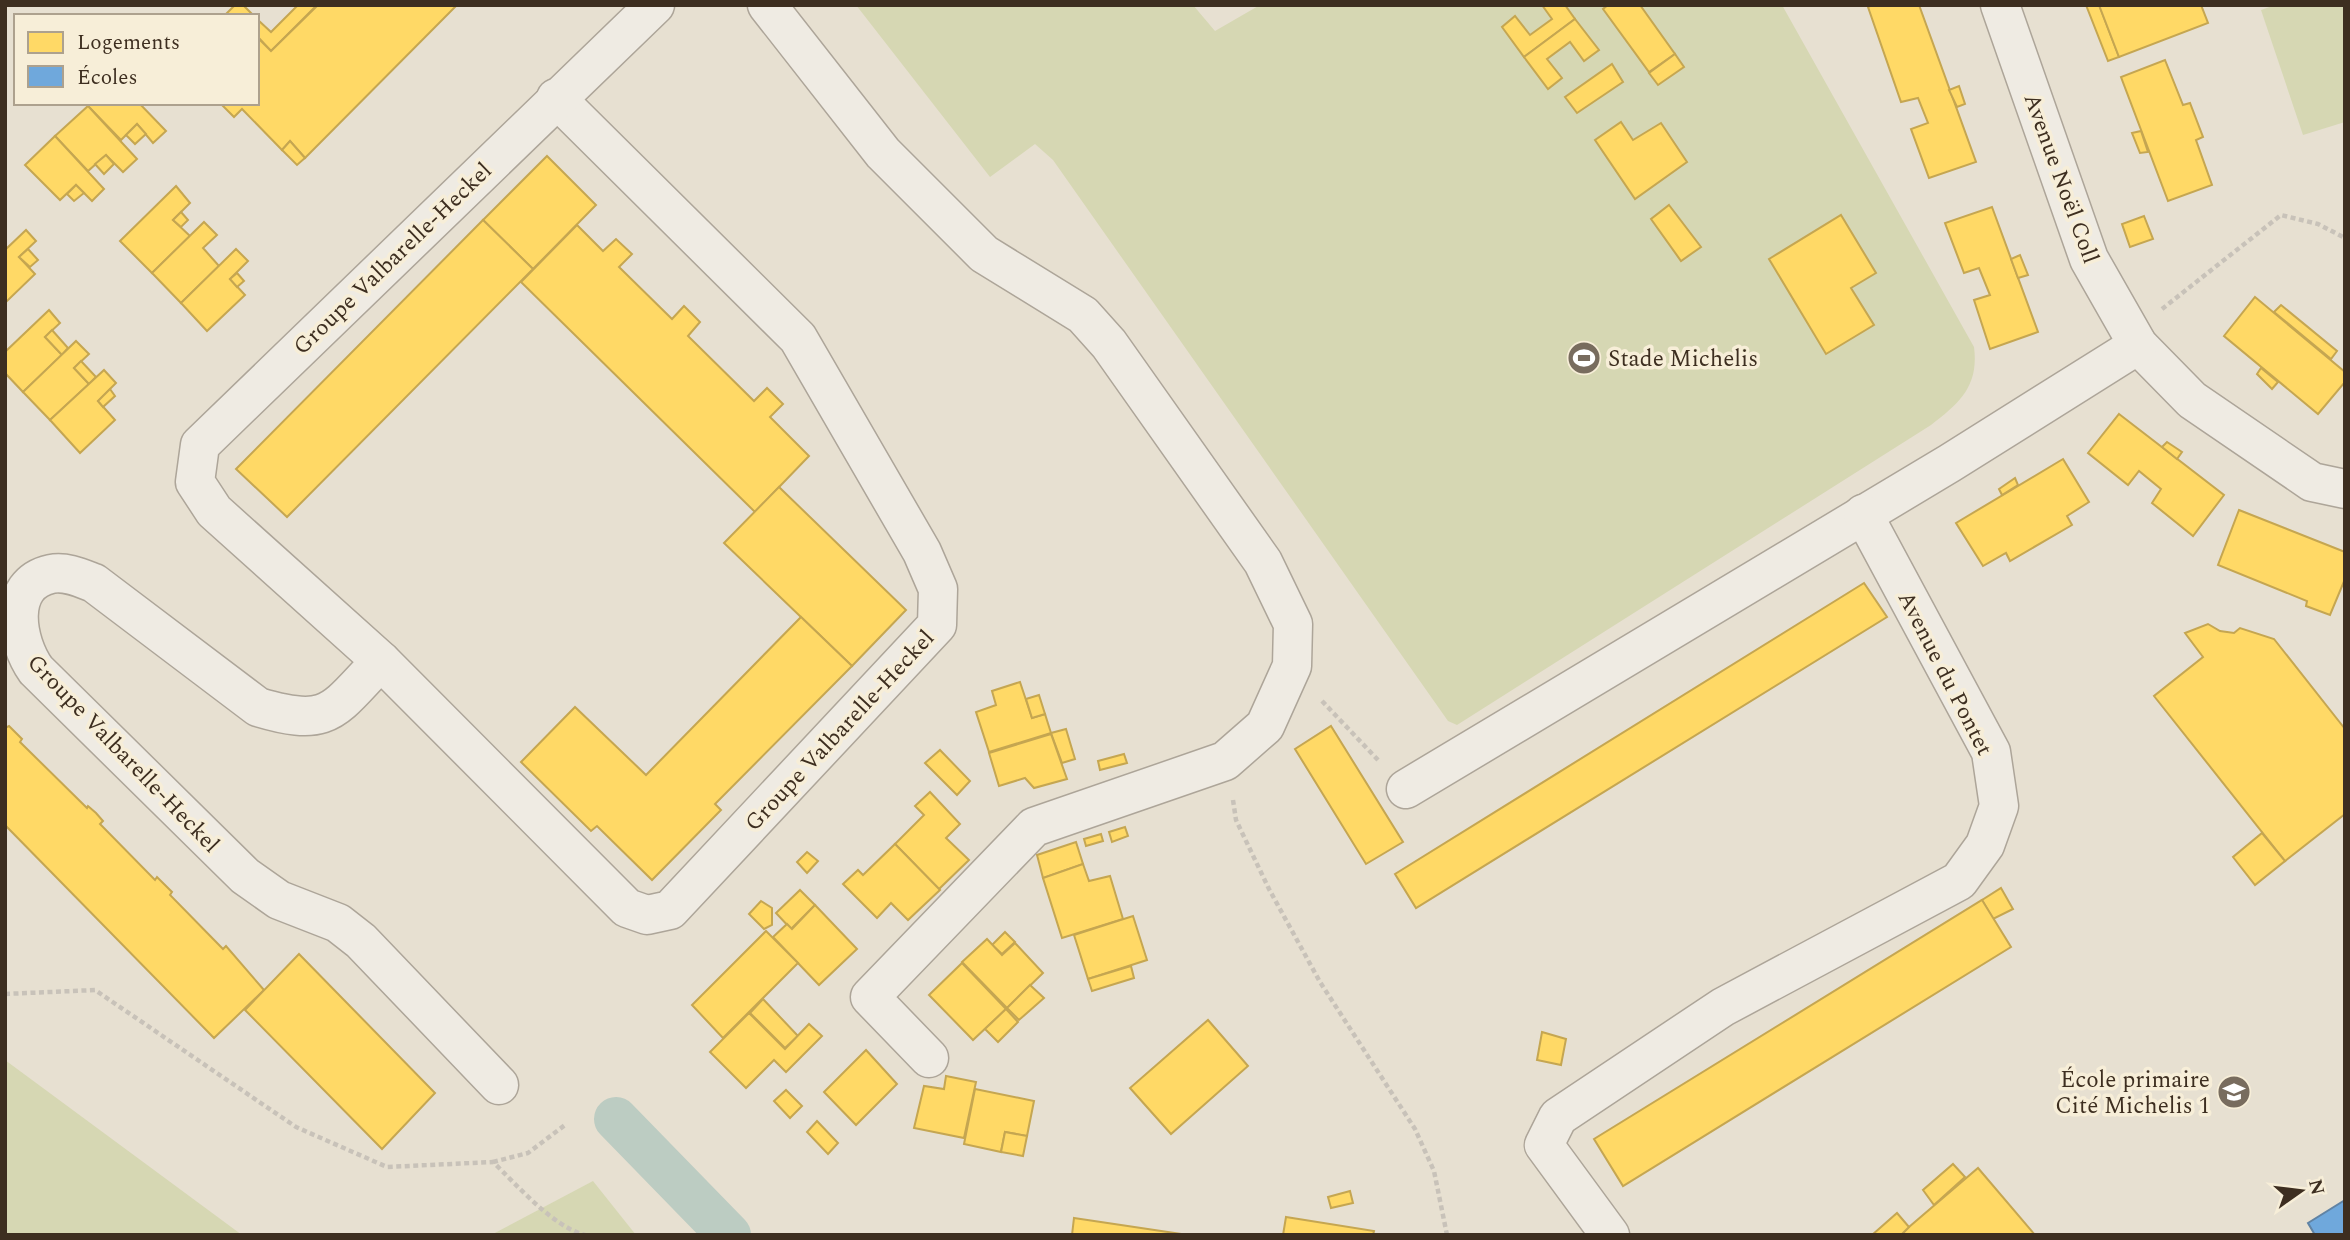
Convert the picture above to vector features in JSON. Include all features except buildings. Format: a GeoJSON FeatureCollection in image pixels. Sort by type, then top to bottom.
{"type":"FeatureCollection","features":[{"type":"Feature","properties":{"kind":"street","name":"Groupe Valbarelle-Heckel"},"geometry":{"type":"LineString","coordinates":[[556,98],[798,338],[922,552],[938,589],[937,625],[670,910],[647,915],[627,908],[381,661],[214,511],[195,482],[200,445],[556,98],[655,5]]}},
{"type":"Feature","properties":{"kind":"street"},"geometry":{"type":"LineString","coordinates":[[767,5],[883,153],[984,254],[1083,315],[1109,344],[1263,562],[1293,624],[1292,666],[1265,726],[1225,761],[1034,827],[870,997],[929,1058]]}},
{"type":"Feature","properties":{"kind":"street","name":"Avenue Noël Coll"},"geometry":{"type":"LineString","coordinates":[[2000,5],[2088,259],[2135,340],[2192,400],[2312,482],[2345,489]]}},
{"type":"Feature","properties":{"kind":"street"},"geometry":{"type":"LineString","coordinates":[[1406,789],[1863,514],[2135,340]]}},
{"type":"Feature","properties":{"kind":"street","name":"Avenue du Pontet"},"geometry":{"type":"LineString","coordinates":[[1610,1235],[1545,1145],[1558,1117],[1723,1007],[1959,881],[1985,845],[1999,806],[1991,752],[1863,514]]}},
{"type":"Feature","properties":{"kind":"street","name":"Groupe Valbarelle-Heckel"},"geometry":{"type":"LineString","coordinates":[[381,661],[334,709],[315,718],[289,716],[258,707],[94,583],[71,574],[52,573],[37,580],[24,593],[19,611],[18,634],[24,654],[36,670],[225,857],[245,876],[279,900],[338,923],[361,941],[499,1085]]}},
{"type":"Feature","properties":{"kind":"path"},"geometry":{"type":"LineString","coordinates":[[2135,340],[2281,215],[2318,224],[2345,238]]}},
{"type":"Feature","properties":{"kind":"path"},"geometry":{"type":"LineString","coordinates":[[1292,666],[1340,721],[1406,789]]}},
{"type":"Feature","properties":{"kind":"path"},"geometry":{"type":"LineString","coordinates":[[1225,761],[1236,820],[1269,889],[1320,982],[1415,1129],[1434,1171],[1447,1235]]}},
{"type":"Feature","properties":{"kind":"path"},"geometry":{"type":"LineString","coordinates":[[5,994],[94,990],[296,1127],[387,1167],[493,1161],[528,1153],[565,1125]]}},
{"type":"Feature","properties":{"kind":"path"},"geometry":{"type":"LineString","coordinates":[[493,1161],[552,1216],[574,1232],[585,1235]]}},
{"type":"Feature","properties":{"kind":"green space","name":"Stade Michelis"},"geometry":{"type":"Polygon","coordinates":[[[856,5],[1193,5],[1215,31],[1260,5],[1782,5],[1974,347],[1975,361],[1970,383],[1959,401],[1931,425],[1457,725],[1448,721],[1053,160],[1035,144],[990,177],[856,5]]]}},
{"type":"Feature","properties":{"kind":"green space"},"geometry":{"type":"Polygon","coordinates":[[[2275,5],[2345,5],[2345,122],[2303,135],[2261,10],[2275,5]]]}},
{"type":"Feature","properties":{"kind":"green space"},"geometry":{"type":"Polygon","coordinates":[[[5,1060],[242,1235],[5,1235],[5,1060]]]}},
{"type":"Feature","properties":{"kind":"green space"},"geometry":{"type":"Polygon","coordinates":[[[593,1181],[636,1235],[491,1235],[593,1181]]]}},
{"type":"Feature","properties":{"kind":"waterway"},"geometry":{"type":"LineString","coordinates":[[616,1119],[729,1235]]}},
{"type":"Feature","properties":{"kind":"place","name":"Stade Michelis"},"geometry":{"type":"Point","coordinates":[1584,358]}},
{"type":"Feature","properties":{"kind":"place","name":"École primaire Cité Michelis 1"},"geometry":{"type":"Point","coordinates":[2234,1092]}}]}
